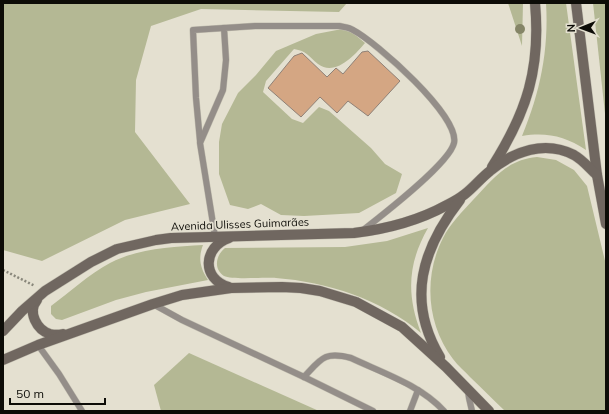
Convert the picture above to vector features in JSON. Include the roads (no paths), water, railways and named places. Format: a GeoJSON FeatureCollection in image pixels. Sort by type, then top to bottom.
{"type":"FeatureCollection","features":[{"type":"Feature","properties":{"kind":"main road"},"geometry":{"type":"LineString","coordinates":[[490,170],[505,147],[525,106],[531,83],[535,53],[535,3]]}},
{"type":"Feature","properties":{"kind":"main road"},"geometry":{"type":"LineString","coordinates":[[576,3],[597,176],[606,224]]}},
{"type":"Feature","properties":{"kind":"main road"},"geometry":{"type":"LineString","coordinates":[[490,170],[517,153],[542,148],[559,149],[576,156],[597,176]]}},
{"type":"Feature","properties":{"kind":"main road","name":"Avenida Ulisses Guimarães"},"geometry":{"type":"LineString","coordinates":[[3,331],[22,311],[45,291],[91,262],[117,249],[156,240],[214,236],[361,232],[374,230],[411,222],[446,205],[465,194],[490,170]]}},
{"type":"Feature","properties":{"kind":"main road"},"geometry":{"type":"LineString","coordinates":[[446,367],[434,346],[422,314],[422,285],[428,254],[433,243],[447,217],[465,194]]}},
{"type":"Feature","properties":{"kind":"main road"},"geometry":{"type":"LineString","coordinates":[[231,288],[222,285],[214,279],[210,271],[208,261],[211,252],[217,244],[225,239],[235,236]]}},
{"type":"Feature","properties":{"kind":"main road"},"geometry":{"type":"LineString","coordinates":[[3,360],[38,345],[182,295],[231,288],[301,288],[320,291],[344,298],[387,318],[402,327],[446,367],[489,411]]}},
{"type":"Feature","properties":{"kind":"main road"},"geometry":{"type":"LineString","coordinates":[[45,291],[35,303],[33,311],[34,318],[44,331],[51,334],[69,334]]}},
{"type":"Feature","properties":{"kind":"lane"},"geometry":{"type":"LineString","coordinates":[[214,236],[200,143],[196,98],[193,30],[255,26],[339,26],[351,28],[366,37],[421,87],[440,111],[453,133],[454,142],[444,159],[400,201],[361,232]]}},
{"type":"Feature","properties":{"kind":"lane"},"geometry":{"type":"LineString","coordinates":[[200,143],[223,90],[226,60],[224,28]]}},
{"type":"Feature","properties":{"kind":"lane"},"geometry":{"type":"LineString","coordinates":[[153,304],[182,320],[373,411]]}},
{"type":"Feature","properties":{"kind":"lane"},"geometry":{"type":"LineString","coordinates":[[38,345],[59,374],[82,411]]}},
{"type":"Feature","properties":{"kind":"lane"},"geometry":{"type":"LineString","coordinates":[[304,377],[320,360],[333,355],[351,358],[418,390],[429,397],[444,411]]}},
{"type":"Feature","properties":{"kind":"lane"},"geometry":{"type":"LineString","coordinates":[[410,411],[418,390]]}},
{"type":"Feature","properties":{"kind":"lane"},"geometry":{"type":"LineString","coordinates":[[468,391],[472,411]]}}]}
